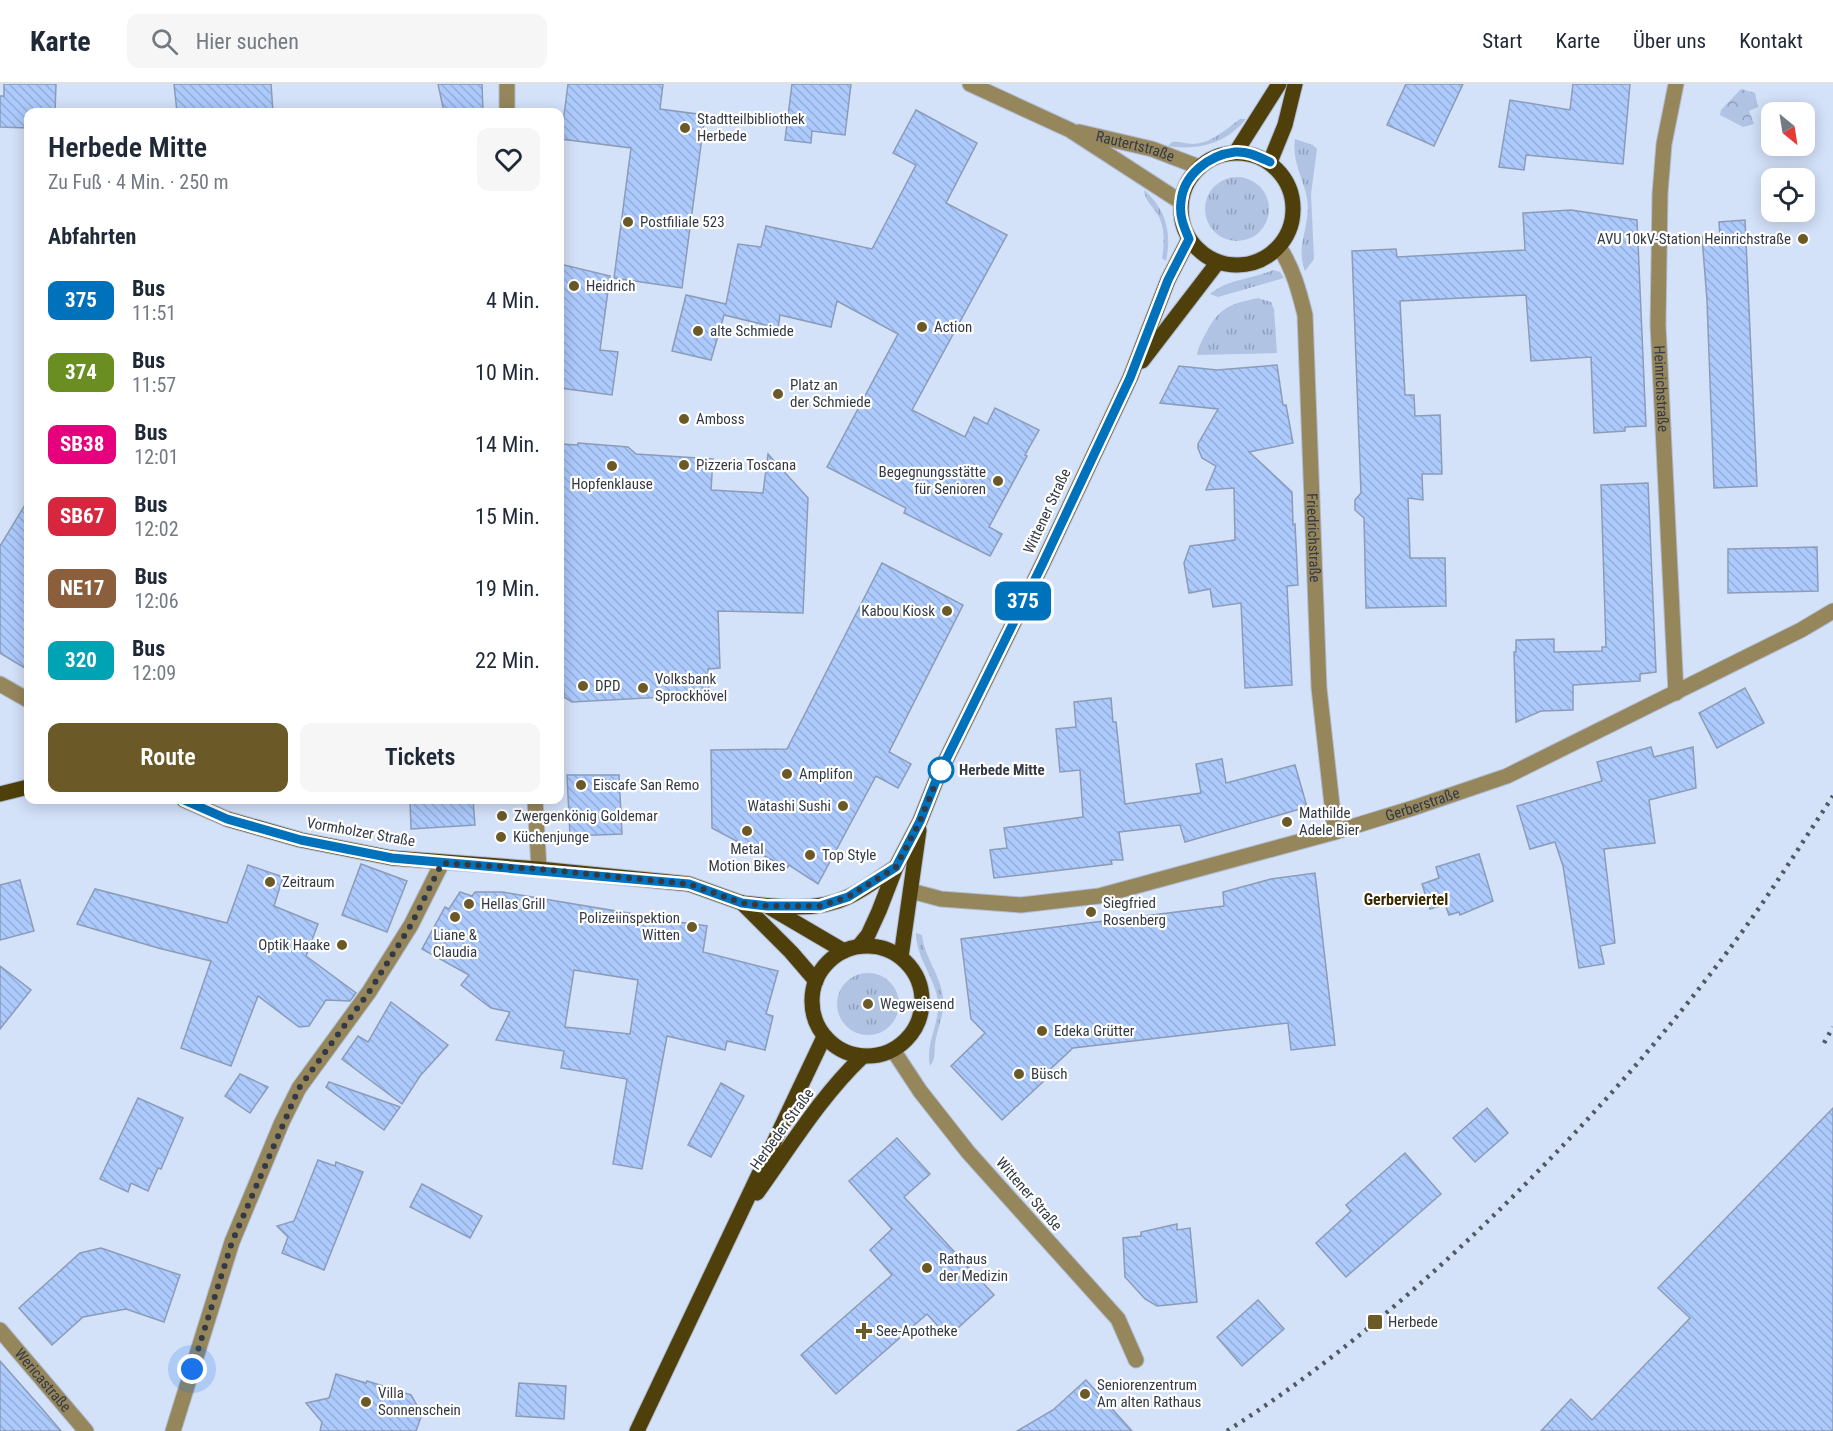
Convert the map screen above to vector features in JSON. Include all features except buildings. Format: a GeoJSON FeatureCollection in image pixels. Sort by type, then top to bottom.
{"type":"FeatureCollection","features":[{"type":"Feature","properties":{"kind":"main road"},"geometry":{"type":"LineString","coordinates":[[1236,152],[1279,84]]}},
{"type":"Feature","properties":{"kind":"main road"},"geometry":{"type":"LineString","coordinates":[[1270,162],[1284,125],[1295,84]]}},
{"type":"Feature","properties":{"kind":"main road"},"geometry":{"type":"LineString","coordinates":[[1236,152],[1254,154],[1270,162],[1284,176],[1292,193],[1294,213],[1289,231],[1279,247],[1266,258],[1250,264],[1234,265],[1218,262],[1201,253],[1189,239],[1182,221],[1180,202],[1187,183],[1199,167],[1216,156],[1236,152]]}},
{"type":"Feature","properties":{"kind":"main road","name":"Wittener Straße"},"geometry":{"type":"LineString","coordinates":[[860,946],[879,911],[896,867],[920,821],[937,778],[1042,565],[1130,378],[1168,280],[1189,239]]}},
{"type":"Feature","properties":{"kind":"main road","name":"Wittener Straße"},"geometry":{"type":"LineString","coordinates":[[1130,378],[1218,262]]}},
{"type":"Feature","properties":{"kind":"main road"},"geometry":{"type":"LineString","coordinates":[[0,794],[24,788]]}},
{"type":"Feature","properties":{"kind":"main road","name":"Vormholzer Straße"},"geometry":{"type":"LineString","coordinates":[[193,804],[227,819],[301,840],[392,858],[539,869],[689,884],[742,903]]}},
{"type":"Feature","properties":{"kind":"main road","name":"Wittener Straße"},"geometry":{"type":"LineString","coordinates":[[901,957],[920,821]]}},
{"type":"Feature","properties":{"kind":"main road"},"geometry":{"type":"LineString","coordinates":[[742,903],[767,906],[820,906],[848,897],[896,867]]}},
{"type":"Feature","properties":{"kind":"main road"},"geometry":{"type":"LineString","coordinates":[[742,903],[791,952],[816,981]]}},
{"type":"Feature","properties":{"kind":"main road"},"geometry":{"type":"LineString","coordinates":[[767,906],[844,951]]}},
{"type":"Feature","properties":{"kind":"main road"},"geometry":{"type":"LineString","coordinates":[[860,946],[885,948],[901,957],[914,970],[921,987],[922,1006],[918,1024],[908,1039],[893,1050],[878,1056],[862,1057],[841,1050],[824,1037],[816,1024],[812,1008],[812,992],[828,962],[844,951],[860,946]]}},
{"type":"Feature","properties":{"kind":"main road"},"geometry":{"type":"LineString","coordinates":[[637,1431],[824,1037]]}},
{"type":"Feature","properties":{"kind":"main road","name":"Herbeder Straße"},"geometry":{"type":"LineString","coordinates":[[735,1225],[828,1094],[847,1070],[862,1057]]}},
{"type":"Feature","properties":{"kind":"street"},"geometry":{"type":"LineString","coordinates":[[507,84],[507,108]]}},
{"type":"Feature","properties":{"kind":"street","name":"Rautertstraße"},"geometry":{"type":"LineString","coordinates":[[970,84],[1070,130],[1180,202]]}},
{"type":"Feature","properties":{"kind":"street","name":"Heinrichstraße"},"geometry":{"type":"LineString","coordinates":[[1676,84],[1664,144],[1660,194],[1659,325],[1676,693]]}},
{"type":"Feature","properties":{"kind":"street","name":"Rautertstraße"},"geometry":{"type":"LineString","coordinates":[[1070,130],[1152,148],[1199,167]]}},
{"type":"Feature","properties":{"kind":"street","name":"Friedrichstraße"},"geometry":{"type":"LineString","coordinates":[[1279,247],[1287,259],[1297,284],[1305,315],[1319,688],[1335,832]]}},
{"type":"Feature","properties":{"kind":"street","name":"Gerberstraße"},"geometry":{"type":"LineString","coordinates":[[911,891],[940,899],[1021,905],[1099,896],[1335,832],[1507,776],[1801,630],[1833,611]]}},
{"type":"Feature","properties":{"kind":"street"},"geometry":{"type":"LineString","coordinates":[[0,684],[24,698]]}},
{"type":"Feature","properties":{"kind":"street"},"geometry":{"type":"LineString","coordinates":[[536,804],[539,869]]}},
{"type":"Feature","properties":{"kind":"street"},"geometry":{"type":"LineString","coordinates":[[173,1431],[232,1242],[286,1114],[299,1088],[369,992],[411,925],[442,863]]}},
{"type":"Feature","properties":{"kind":"street","name":"Wittener Straße"},"geometry":{"type":"LineString","coordinates":[[893,1050],[920,1091],[968,1152],[1118,1318],[1136,1360]]}},
{"type":"Feature","properties":{"kind":"street","name":"Wericastraße"},"geometry":{"type":"LineString","coordinates":[[0,1330],[86,1431]]}},
{"type":"Feature","properties":{"kind":"green space"},"geometry":{"type":"Polygon","coordinates":[[[1741,89],[1755,93],[1758,107],[1749,111],[1754,124],[1743,127],[1720,115],[1721,110],[1741,89]]]}},
{"type":"Feature","properties":{"kind":"green space"},"geometry":{"type":"Polygon","coordinates":[[[1240,119],[1246,119],[1230,134],[1211,143],[1190,147],[1168,146],[1172,142],[1192,144],[1206,142],[1240,119]]]}},
{"type":"Feature","properties":{"kind":"green space"},"geometry":{"type":"Polygon","coordinates":[[[1295,139],[1313,145],[1317,149],[1311,194],[1314,259],[1305,271],[1302,247],[1308,207],[1295,157],[1295,139]]]}},
{"type":"Feature","properties":{"kind":"green space"},"geometry":{"type":"Polygon","coordinates":[[[1237,177],[1255,182],[1260,186],[1264,191],[1269,209],[1264,227],[1260,232],[1255,236],[1237,241],[1219,236],[1214,232],[1210,227],[1205,209],[1210,191],[1214,186],[1219,182],[1237,177]]]}},
{"type":"Feature","properties":{"kind":"green space"},"geometry":{"type":"Polygon","coordinates":[[[1144,190],[1158,205],[1165,222],[1168,241],[1166,261],[1162,258],[1164,238],[1162,224],[1146,198],[1144,190]]]}},
{"type":"Feature","properties":{"kind":"green space"},"geometry":{"type":"Polygon","coordinates":[[[1273,270],[1280,272],[1284,278],[1218,297],[1210,294],[1224,285],[1273,270]]]}},
{"type":"Feature","properties":{"kind":"green space"},"geometry":{"type":"Polygon","coordinates":[[[1258,298],[1271,302],[1274,309],[1277,353],[1197,355],[1211,324],[1221,312],[1240,302],[1258,298]]]}},
{"type":"Feature","properties":{"kind":"green space"},"geometry":{"type":"Polygon","coordinates":[[[916,933],[922,935],[943,998],[934,1058],[930,1066],[929,1049],[937,1018],[938,1001],[919,951],[916,933]]]}},
{"type":"Feature","properties":{"kind":"green space"},"geometry":{"type":"Polygon","coordinates":[[[868,973],[880,975],[890,982],[897,992],[899,1004],[897,1016],[890,1026],[880,1033],[868,1035],[856,1033],[846,1026],[839,1016],[837,1004],[839,992],[846,982],[856,975],[868,973]]]}},
{"type":"Feature","properties":{"kind":"railway"},"geometry":{"type":"LineString","coordinates":[[1227,1431],[1330,1358],[1427,1278],[1556,1153],[1621,1082],[1713,971],[1766,899],[1833,796]]}},
{"type":"Feature","properties":{"kind":"railway"},"geometry":{"type":"LineString","coordinates":[[1824,1043],[1833,1027]]}},
{"type":"Feature","properties":{"kind":"bus line","name":"375"},"geometry":{"type":"LineString","coordinates":[[193,804],[227,819],[301,840],[392,858],[539,869],[689,884],[742,903],[767,906],[820,906],[848,897],[896,867],[920,821],[937,778],[1042,565],[1130,378],[1168,280],[1189,239],[1182,221],[1180,202],[1187,183],[1199,167],[1216,156],[1236,152],[1254,154],[1270,162]]}},
{"type":"Feature","properties":{"kind":"place","name":"Stadtteilbibliothek Herbede"},"geometry":{"type":"Point","coordinates":[685,128]}},
{"type":"Feature","properties":{"kind":"place","name":"Postfiliale 523"},"geometry":{"type":"Point","coordinates":[628,222]}},
{"type":"Feature","properties":{"kind":"place","name":"AVU 10kV-Station Heinrichstraße"},"geometry":{"type":"Point","coordinates":[1803,239]}},
{"type":"Feature","properties":{"kind":"place","name":"Heidrich"},"geometry":{"type":"Point","coordinates":[574,286]}},
{"type":"Feature","properties":{"kind":"place","name":"Action"},"geometry":{"type":"Point","coordinates":[922,327]}},
{"type":"Feature","properties":{"kind":"place","name":"alte Schmiede"},"geometry":{"type":"Point","coordinates":[698,331]}},
{"type":"Feature","properties":{"kind":"place","name":"Platz an der Schmiede"},"geometry":{"type":"Point","coordinates":[778,394]}},
{"type":"Feature","properties":{"kind":"place","name":"Amboss"},"geometry":{"type":"Point","coordinates":[684,419]}},
{"type":"Feature","properties":{"kind":"place","name":"Pizzeria Toscana"},"geometry":{"type":"Point","coordinates":[684,465]}},
{"type":"Feature","properties":{"kind":"place","name":"Hopfenklause"},"geometry":{"type":"Point","coordinates":[612,466]}},
{"type":"Feature","properties":{"kind":"place","name":"Begegnungsstätte für Senioren"},"geometry":{"type":"Point","coordinates":[998,481]}},
{"type":"Feature","properties":{"kind":"place","name":"Kabou Kiosk"},"geometry":{"type":"Point","coordinates":[947,611]}},
{"type":"Feature","properties":{"kind":"place","name":"DPD"},"geometry":{"type":"Point","coordinates":[583,686]}},
{"type":"Feature","properties":{"kind":"place","name":"Volksbank Sprockhövel"},"geometry":{"type":"Point","coordinates":[643,688]}},
{"type":"Feature","properties":{"kind":"place","name":"Herbede Mitte"},"geometry":{"type":"Point","coordinates":[941,770]}},
{"type":"Feature","properties":{"kind":"place","name":"Amplifon"},"geometry":{"type":"Point","coordinates":[787,774]}},
{"type":"Feature","properties":{"kind":"place","name":"Eiscafe San Remo"},"geometry":{"type":"Point","coordinates":[581,785]}},
{"type":"Feature","properties":{"kind":"place","name":"Watashi Sushi"},"geometry":{"type":"Point","coordinates":[843,806]}},
{"type":"Feature","properties":{"kind":"place","name":"Zwergenkönig Goldemar"},"geometry":{"type":"Point","coordinates":[502,816]}},
{"type":"Feature","properties":{"kind":"place","name":"Mathilde Adele Bier"},"geometry":{"type":"Point","coordinates":[1287,822]}},
{"type":"Feature","properties":{"kind":"place","name":"Metal Motion Bikes"},"geometry":{"type":"Point","coordinates":[747,831]}},
{"type":"Feature","properties":{"kind":"place","name":"Küchenjunge"},"geometry":{"type":"Point","coordinates":[501,837]}},
{"type":"Feature","properties":{"kind":"place","name":"Top Style"},"geometry":{"type":"Point","coordinates":[810,855]}},
{"type":"Feature","properties":{"kind":"place","name":"Zeitraum"},"geometry":{"type":"Point","coordinates":[270,882]}},
{"type":"Feature","properties":{"kind":"place","name":"Hellas Grill"},"geometry":{"type":"Point","coordinates":[469,904]}},
{"type":"Feature","properties":{"kind":"place","name":"Siegfried Rosenberg"},"geometry":{"type":"Point","coordinates":[1091,912]}},
{"type":"Feature","properties":{"kind":"place","name":"Liane & Claudia"},"geometry":{"type":"Point","coordinates":[455,917]}},
{"type":"Feature","properties":{"kind":"place","name":"Polizeiinspektion Witten"},"geometry":{"type":"Point","coordinates":[692,927]}},
{"type":"Feature","properties":{"kind":"place","name":"Optik Haake"},"geometry":{"type":"Point","coordinates":[342,945]}},
{"type":"Feature","properties":{"kind":"place","name":"Wegweisend"},"geometry":{"type":"Point","coordinates":[868,1004]}},
{"type":"Feature","properties":{"kind":"place","name":"Edeka Grütter"},"geometry":{"type":"Point","coordinates":[1042,1031]}},
{"type":"Feature","properties":{"kind":"place","name":"Büsch"},"geometry":{"type":"Point","coordinates":[1019,1074]}},
{"type":"Feature","properties":{"kind":"place","name":"Rathaus der Medizin"},"geometry":{"type":"Point","coordinates":[927,1268]}},
{"type":"Feature","properties":{"kind":"place","name":"Herbede"},"geometry":{"type":"Point","coordinates":[1375,1322]}},
{"type":"Feature","properties":{"kind":"place","name":"See-Apotheke"},"geometry":{"type":"Point","coordinates":[864,1331]}},
{"type":"Feature","properties":{"kind":"place","name":"Seniorenzentrum Am alten Rathaus"},"geometry":{"type":"Point","coordinates":[1085,1394]}},
{"type":"Feature","properties":{"kind":"place","name":"Villa Sonnenschein"},"geometry":{"type":"Point","coordinates":[366,1402]}},
{"type":"Feature","properties":{"kind":"district","name":"Gerberviertel"},"geometry":{"type":"Point","coordinates":[1406,899]}},
{"type":"Feature","properties":{"kind":"route"},"geometry":{"type":"LineString","coordinates":[[192,1369],[232,1242],[282,1122],[299,1088],[369,992],[411,925],[442,863],[539,869],[689,884],[742,903],[767,906],[820,906],[848,897],[896,867],[920,821],[941,770]]}}]}
